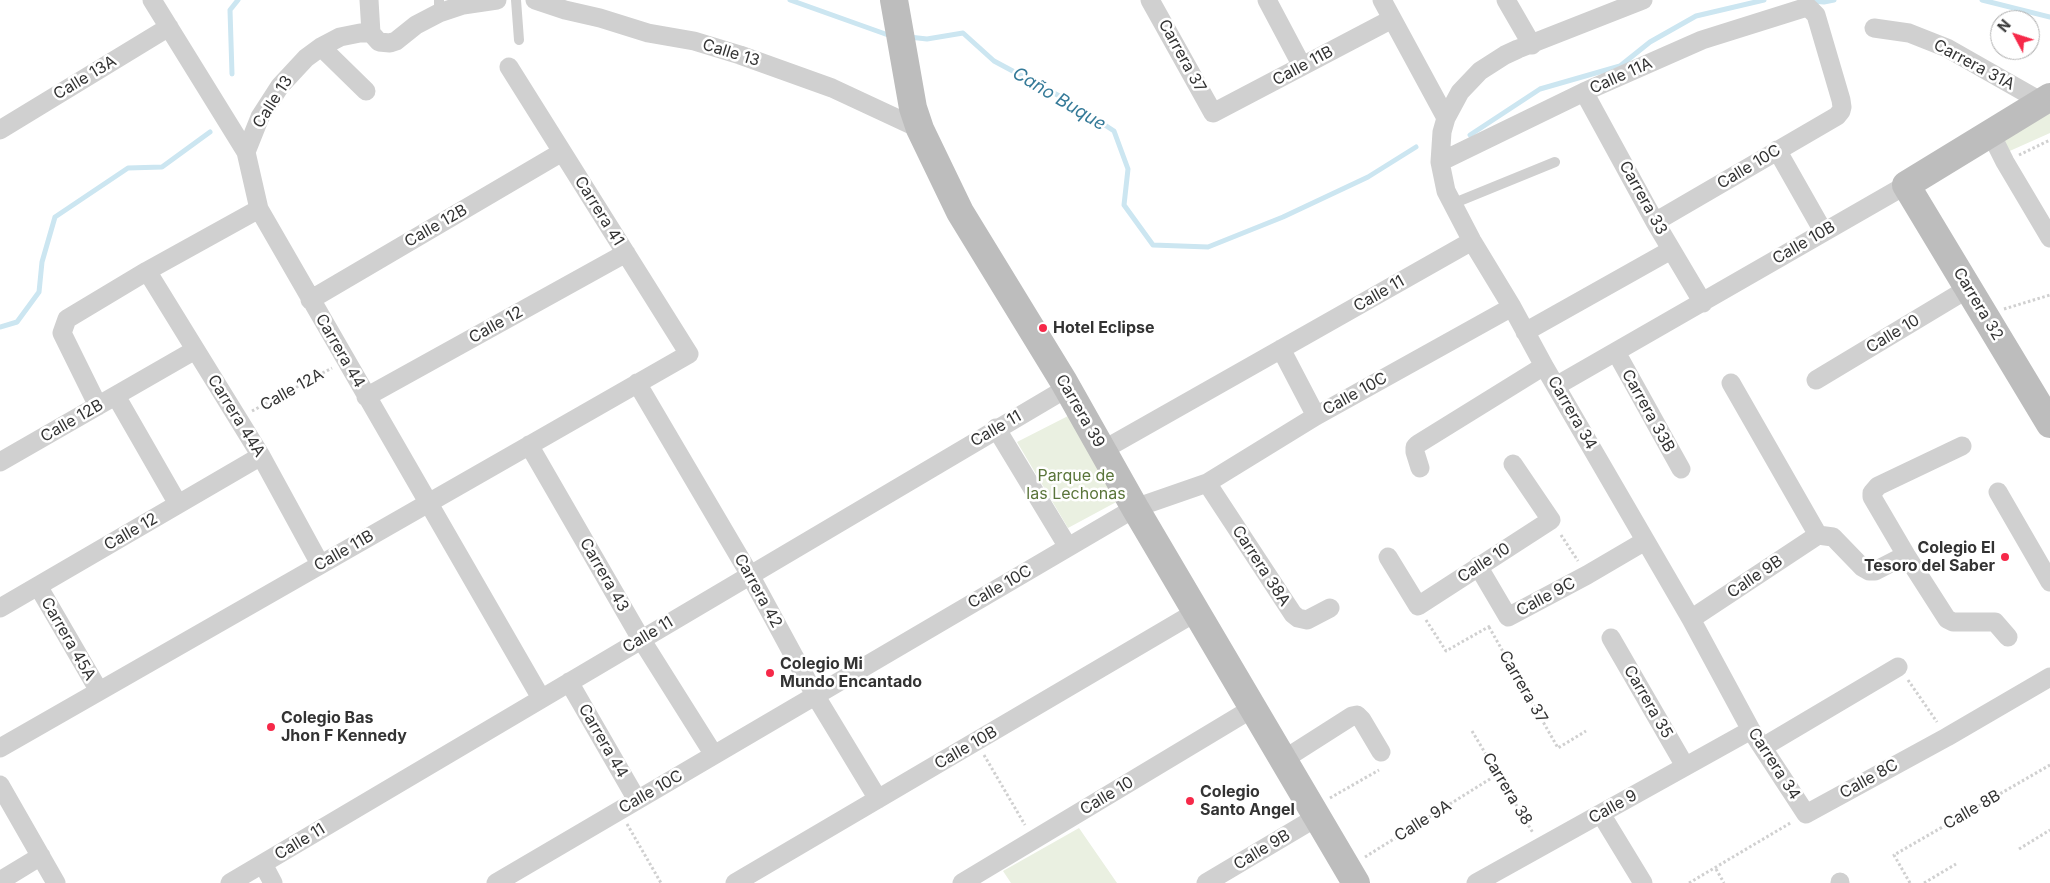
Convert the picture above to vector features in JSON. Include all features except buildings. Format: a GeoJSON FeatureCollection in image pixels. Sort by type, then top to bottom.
{"type":"FeatureCollection","features":[{"type":"Feature","properties":{"kind":"street","name":"Carrera 44"},"geometry":{"type":"LineString","coordinates":[[152,0],[246,152],[259,209],[366,398],[429,502],[541,698]]}},
{"type":"Feature","properties":{"kind":"street"},"geometry":{"type":"LineString","coordinates":[[369,0],[371,33],[379,42],[388,44],[439,6],[497,0]]}},
{"type":"Feature","properties":{"kind":"street","name":"Calle 13"},"geometry":{"type":"LineString","coordinates":[[535,0],[655,35],[694,41],[740,55],[832,88],[920,129]]}},
{"type":"Feature","properties":{"kind":"street","name":"Carrera 37"},"geometry":{"type":"LineString","coordinates":[[1150,0],[1213,113]]}},
{"type":"Feature","properties":{"kind":"street"},"geometry":{"type":"LineString","coordinates":[[1267,0],[1302,66]]}},
{"type":"Feature","properties":{"kind":"street"},"geometry":{"type":"LineString","coordinates":[[1382,0],[1446,118]]}},
{"type":"Feature","properties":{"kind":"street"},"geometry":{"type":"LineString","coordinates":[[1506,0],[1532,45]]}},
{"type":"Feature","properties":{"kind":"street"},"geometry":{"type":"LineString","coordinates":[[1446,118],[1460,92],[1480,71],[1505,55],[1632,2]]}},
{"type":"Feature","properties":{"kind":"street","name":"Carrera 39"},"geometry":{"type":"LineString","coordinates":[[896,8],[913,108],[920,129],[960,212],[1066,388],[1352,876]]}},
{"type":"Feature","properties":{"kind":"street","name":"Calle 11A"},"geometry":{"type":"LineString","coordinates":[[1440,162],[1584,92],[1702,40],[1804,8],[1809,8],[1816,15],[1841,100],[1841,111]]}},
{"type":"Feature","properties":{"kind":"street","name":"Calle 11B"},"geometry":{"type":"LineString","coordinates":[[1213,113],[1392,19]]}},
{"type":"Feature","properties":{"kind":"street","name":"Calle 13A"},"geometry":{"type":"LineString","coordinates":[[0,130],[169,27]]}},
{"type":"Feature","properties":{"kind":"street","name":"Carrera 31A"},"geometry":{"type":"LineString","coordinates":[[1874,28],[1908,33],[1947,48],[2046,99]]}},
{"type":"Feature","properties":{"kind":"street","name":"Calle 13"},"geometry":{"type":"LineString","coordinates":[[246,152],[260,118],[280,86],[306,58],[321,47],[350,35],[371,33]]}},
{"type":"Feature","properties":{"kind":"street"},"geometry":{"type":"LineString","coordinates":[[321,47],[366,91]]}},
{"type":"Feature","properties":{"kind":"street","name":"Carrera 41"},"geometry":{"type":"LineString","coordinates":[[509,67],[689,354]]}},
{"type":"Feature","properties":{"kind":"street","name":"Carrera 33"},"geometry":{"type":"LineString","coordinates":[[1584,92],[1702,303]]}},
{"type":"Feature","properties":{"kind":"street","name":"Calle 10B"},"geometry":{"type":"LineString","coordinates":[[1556,386],[1906,185],[2046,99]]}},
{"type":"Feature","properties":{"kind":"street","name":"Calle 10C"},"geometry":{"type":"LineString","coordinates":[[1655,222],[1837,116],[1841,111]]}},
{"type":"Feature","properties":{"kind":"street","name":"Carrera 34"},"geometry":{"type":"LineString","coordinates":[[1446,118],[1442,132],[1440,162],[1444,184],[1452,204],[1691,619],[1751,730],[1806,814]]}},
{"type":"Feature","properties":{"kind":"street"},"geometry":{"type":"LineString","coordinates":[[1990,132],[2005,162],[2050,238]]}},
{"type":"Feature","properties":{"kind":"street"},"geometry":{"type":"LineString","coordinates":[[1777,150],[1823,231]]}},
{"type":"Feature","properties":{"kind":"street","name":"Calle 12B"},"geometry":{"type":"LineString","coordinates":[[310,300],[562,152]]}},
{"type":"Feature","properties":{"kind":"street","name":"Carrera 32"},"geometry":{"type":"LineString","coordinates":[[1906,185],[2050,424]]}},
{"type":"Feature","properties":{"kind":"street"},"geometry":{"type":"LineString","coordinates":[[98,406],[62,333],[67,320],[146,271],[259,209]]}},
{"type":"Feature","properties":{"kind":"street","name":"Calle 11"},"geometry":{"type":"LineString","coordinates":[[1102,450],[1472,241]]}},
{"type":"Feature","properties":{"kind":"street"},"geometry":{"type":"LineString","coordinates":[[1525,332],[1672,250]]}},
{"type":"Feature","properties":{"kind":"street","name":"Calle 12"},"geometry":{"type":"LineString","coordinates":[[366,398],[626,253]]}},
{"type":"Feature","properties":{"kind":"street","name":"Carrera 44A"},"geometry":{"type":"LineString","coordinates":[[146,271],[261,456],[320,564]]}},
{"type":"Feature","properties":{"kind":"street","name":"Calle 10"},"geometry":{"type":"LineString","coordinates":[[1816,380],[1969,288]]}},
{"type":"Feature","properties":{"kind":"street","name":"Calle 10C"},"geometry":{"type":"LineString","coordinates":[[496,883],[1135,508],[1207,483],[1316,416],[1512,306]]}},
{"type":"Feature","properties":{"kind":"street"},"geometry":{"type":"LineString","coordinates":[[1281,349],[1316,416]]}},
{"type":"Feature","properties":{"kind":"street","name":"Calle 12B"},"geometry":{"type":"LineString","coordinates":[[0,462],[195,350]]}},
{"type":"Feature","properties":{"kind":"street","name":"Carrera 33B"},"geometry":{"type":"LineString","coordinates":[[1616,352],[1681,469]]}},
{"type":"Feature","properties":{"kind":"street","name":"Calle 11B"},"geometry":{"type":"LineString","coordinates":[[0,748],[689,354]]}},
{"type":"Feature","properties":{"kind":"street"},"geometry":{"type":"LineString","coordinates":[[1420,468],[1415,452],[1415,447],[1418,444],[1544,366]]}},
{"type":"Feature","properties":{"kind":"street"},"geometry":{"type":"LineString","coordinates":[[1731,382],[1818,534],[1833,536],[1862,567],[1869,571],[1875,571],[1906,555]]}},
{"type":"Feature","properties":{"kind":"street","name":"Carrera 42"},"geometry":{"type":"LineString","coordinates":[[637,383],[750,575],[815,696],[878,799]]}},
{"type":"Feature","properties":{"kind":"street","name":"Calle 11"},"geometry":{"type":"LineString","coordinates":[[230,883],[1066,388]]}},
{"type":"Feature","properties":{"kind":"street"},"geometry":{"type":"LineString","coordinates":[[116,396],[178,504]]}},
{"type":"Feature","properties":{"kind":"street"},"geometry":{"type":"LineString","coordinates":[[996,428],[1068,547]]}},
{"type":"Feature","properties":{"kind":"street","name":"Carrera 43"},"geometry":{"type":"LineString","coordinates":[[529,445],[641,639],[714,755]]}},
{"type":"Feature","properties":{"kind":"street"},"geometry":{"type":"LineString","coordinates":[[1962,446],[1878,486],[1872,493],[1872,497],[1947,619],[1953,622],[1995,622],[2008,637]]}},
{"type":"Feature","properties":{"kind":"street","name":"Calle 12"},"geometry":{"type":"LineString","coordinates":[[0,608],[261,456]]}},
{"type":"Feature","properties":{"kind":"street"},"geometry":{"type":"LineString","coordinates":[[1513,464],[1550,520]]}},
{"type":"Feature","properties":{"kind":"street","name":"Carrera 38A"},"geometry":{"type":"LineString","coordinates":[[1207,483],[1293,614],[1298,618],[1307,620],[1330,608]]}},
{"type":"Feature","properties":{"kind":"street"},"geometry":{"type":"LineString","coordinates":[[1998,492],[2050,582]]}},
{"type":"Feature","properties":{"kind":"street","name":"Calle 10"},"geometry":{"type":"LineString","coordinates":[[1418,606],[1550,520]]}},
{"type":"Feature","properties":{"kind":"street","name":"Calle 9B"},"geometry":{"type":"LineString","coordinates":[[1691,619],[1818,534]]}},
{"type":"Feature","properties":{"kind":"street","name":"Calle 9C"},"geometry":{"type":"LineString","coordinates":[[1508,617],[1587,575],[1645,541]]}},
{"type":"Feature","properties":{"kind":"street"},"geometry":{"type":"LineString","coordinates":[[1388,557],[1418,606]]}},
{"type":"Feature","properties":{"kind":"street"},"geometry":{"type":"LineString","coordinates":[[1478,566],[1508,617]]}},
{"type":"Feature","properties":{"kind":"street","name":"Carrera 45A"},"geometry":{"type":"LineString","coordinates":[[38,586],[99,691]]}},
{"type":"Feature","properties":{"kind":"street","name":"Calle 10B"},"geometry":{"type":"LineString","coordinates":[[735,883],[1196,612]]}},
{"type":"Feature","properties":{"kind":"street","name":"Carrera 35"},"geometry":{"type":"LineString","coordinates":[[1611,638],[1685,766]]}},
{"type":"Feature","properties":{"kind":"street"},"geometry":{"type":"LineString","coordinates":[[1763,747],[1898,667]]}},
{"type":"Feature","properties":{"kind":"street","name":"Calle 8C"},"geometry":{"type":"LineString","coordinates":[[1806,814],[1947,737],[2050,677]]}},
{"type":"Feature","properties":{"kind":"street","name":"Carrera 44"},"geometry":{"type":"LineString","coordinates":[[569,682],[637,800]]}},
{"type":"Feature","properties":{"kind":"street","name":"Calle 10"},"geometry":{"type":"LineString","coordinates":[[962,883],[1253,708]]}},
{"type":"Feature","properties":{"kind":"street"},"geometry":{"type":"LineString","coordinates":[[1283,760],[1352,716],[1357,715],[1381,752]]}},
{"type":"Feature","properties":{"kind":"street","name":"Calle 9"},"geometry":{"type":"LineString","coordinates":[[1476,883],[1751,730]]}},
{"type":"Feature","properties":{"kind":"street"},"geometry":{"type":"LineString","coordinates":[[0,785],[56,883]]}},
{"type":"Feature","properties":{"kind":"street","name":"Calle 9B"},"geometry":{"type":"LineString","coordinates":[[1206,883],[1315,813]]}},
{"type":"Feature","properties":{"kind":"street"},"geometry":{"type":"LineString","coordinates":[[1601,814],[1636,881]]}},
{"type":"Feature","properties":{"kind":"street"},"geometry":{"type":"LineString","coordinates":[[0,881],[41,856]]}},
{"type":"Feature","properties":{"kind":"street"},"geometry":{"type":"LineString","coordinates":[[262,864],[274,883]]}},
{"type":"Feature","properties":{"kind":"lane"},"geometry":{"type":"LineString","coordinates":[[516,0],[519,40]]}},
{"type":"Feature","properties":{"kind":"lane"},"geometry":{"type":"LineString","coordinates":[[1452,204],[1555,162]]}},
{"type":"Feature","properties":{"kind":"path"},"geometry":{"type":"LineString","coordinates":[[2005,162],[2050,140]]}},
{"type":"Feature","properties":{"kind":"path"},"geometry":{"type":"LineString","coordinates":[[1985,315],[2050,295]]}},
{"type":"Feature","properties":{"kind":"path","name":"Calle 12A"},"geometry":{"type":"LineString","coordinates":[[238,418],[345,360]]}},
{"type":"Feature","properties":{"kind":"path"},"geometry":{"type":"LineString","coordinates":[[1550,520],[1587,575]]}},
{"type":"Feature","properties":{"kind":"path","name":"Calle 9C"},"geometry":{"type":"LineString","coordinates":[[1418,606],[1446,652],[1508,617]]}},
{"type":"Feature","properties":{"kind":"path","name":"Carrera 37"},"geometry":{"type":"LineString","coordinates":[[1489,627],[1558,748],[1586,731]]}},
{"type":"Feature","properties":{"kind":"path"},"geometry":{"type":"LineString","coordinates":[[1898,667],[1947,737]]}},
{"type":"Feature","properties":{"kind":"path","name":"Carrera 38"},"geometry":{"type":"LineString","coordinates":[[1472,731],[1541,847]]}},
{"type":"Feature","properties":{"kind":"path"},"geometry":{"type":"LineString","coordinates":[[976,742],[1034,840]]}},
{"type":"Feature","properties":{"kind":"path"},"geometry":{"type":"LineString","coordinates":[[1315,813],[1386,765],[1381,752]]}},
{"type":"Feature","properties":{"kind":"path","name":"Calle 8B"},"geometry":{"type":"LineString","coordinates":[[1910,883],[1894,855],[2050,765]]}},
{"type":"Feature","properties":{"kind":"path","name":"Calle 9A"},"geometry":{"type":"LineString","coordinates":[[1352,876],[1498,774]]}},
{"type":"Feature","properties":{"kind":"path"},"geometry":{"type":"LineString","coordinates":[[619,811],[661,883]]}},
{"type":"Feature","properties":{"kind":"path"},"geometry":{"type":"LineString","coordinates":[[1689,883],[1716,869],[1806,814]]}},
{"type":"Feature","properties":{"kind":"path"},"geometry":{"type":"LineString","coordinates":[[2019,849],[2050,830]]}},
{"type":"Feature","properties":{"kind":"path"},"geometry":{"type":"LineString","coordinates":[[1924,883],[1956,864]]}},
{"type":"Feature","properties":{"kind":"path"},"geometry":{"type":"LineString","coordinates":[[1716,869],[1724,883]]}},
{"type":"Feature","properties":{"kind":"green space"},"geometry":{"type":"Polygon","coordinates":[[[2050,106],[2050,133],[2003,154],[1993,134],[2050,106]]]}},
{"type":"Feature","properties":{"kind":"green space","name":"Parque de las Lechonas"},"geometry":{"type":"Polygon","coordinates":[[[1068,416],[1120,500],[1068,528],[1017,442],[1068,416]]]}},
{"type":"Feature","properties":{"kind":"green space"},"geometry":{"type":"Polygon","coordinates":[[[1079,828],[1117,883],[1011,883],[1003,871],[1079,828]]]}},
{"type":"Feature","properties":{"kind":"waterway","name":"Caño Buque"},"geometry":{"type":"LineString","coordinates":[[232,74],[230,10],[238,0]]}},
{"type":"Feature","properties":{"kind":"waterway","name":"Caño Buque"},"geometry":{"type":"LineString","coordinates":[[790,0],[891,36]]}},
{"type":"Feature","properties":{"kind":"waterway","name":"Caño Buque"},"geometry":{"type":"LineString","coordinates":[[1470,135],[1540,89],[1620,66],[1650,42],[1696,16],[1764,0]]}},
{"type":"Feature","properties":{"kind":"waterway","name":"Caño Buque"},"geometry":{"type":"LineString","coordinates":[[1811,1],[1824,2],[1834,0]]}},
{"type":"Feature","properties":{"kind":"waterway","name":"Caño Buque"},"geometry":{"type":"LineString","coordinates":[[1982,0],[2050,17]]}},
{"type":"Feature","properties":{"kind":"waterway","name":"Caño Buque"},"geometry":{"type":"LineString","coordinates":[[909,37],[927,39],[963,33],[994,61],[1065,99],[1114,131],[1128,169],[1124,205],[1153,245],[1208,247],[1283,217],[1368,177],[1416,147]]}},
{"type":"Feature","properties":{"kind":"waterway","name":"Caño Buque"},"geometry":{"type":"LineString","coordinates":[[0,327],[17,322],[39,292],[42,262],[55,217],[128,168],[162,167],[210,132]]}},
{"type":"Feature","properties":{"kind":"place","name":"Hotel Eclipse"},"geometry":{"type":"Point","coordinates":[1043,328]}},
{"type":"Feature","properties":{"kind":"place","name":"Colegio El Tesoro del Saber"},"geometry":{"type":"Point","coordinates":[2005,557]}},
{"type":"Feature","properties":{"kind":"place","name":"Colegio Mi Mundo Encantado"},"geometry":{"type":"Point","coordinates":[770,673]}},
{"type":"Feature","properties":{"kind":"place","name":"Colegio Bas Jhon F Kennedy"},"geometry":{"type":"Point","coordinates":[271,727]}},
{"type":"Feature","properties":{"kind":"place","name":"Colegio Santo Angel"},"geometry":{"type":"Point","coordinates":[1190,801]}}]}
